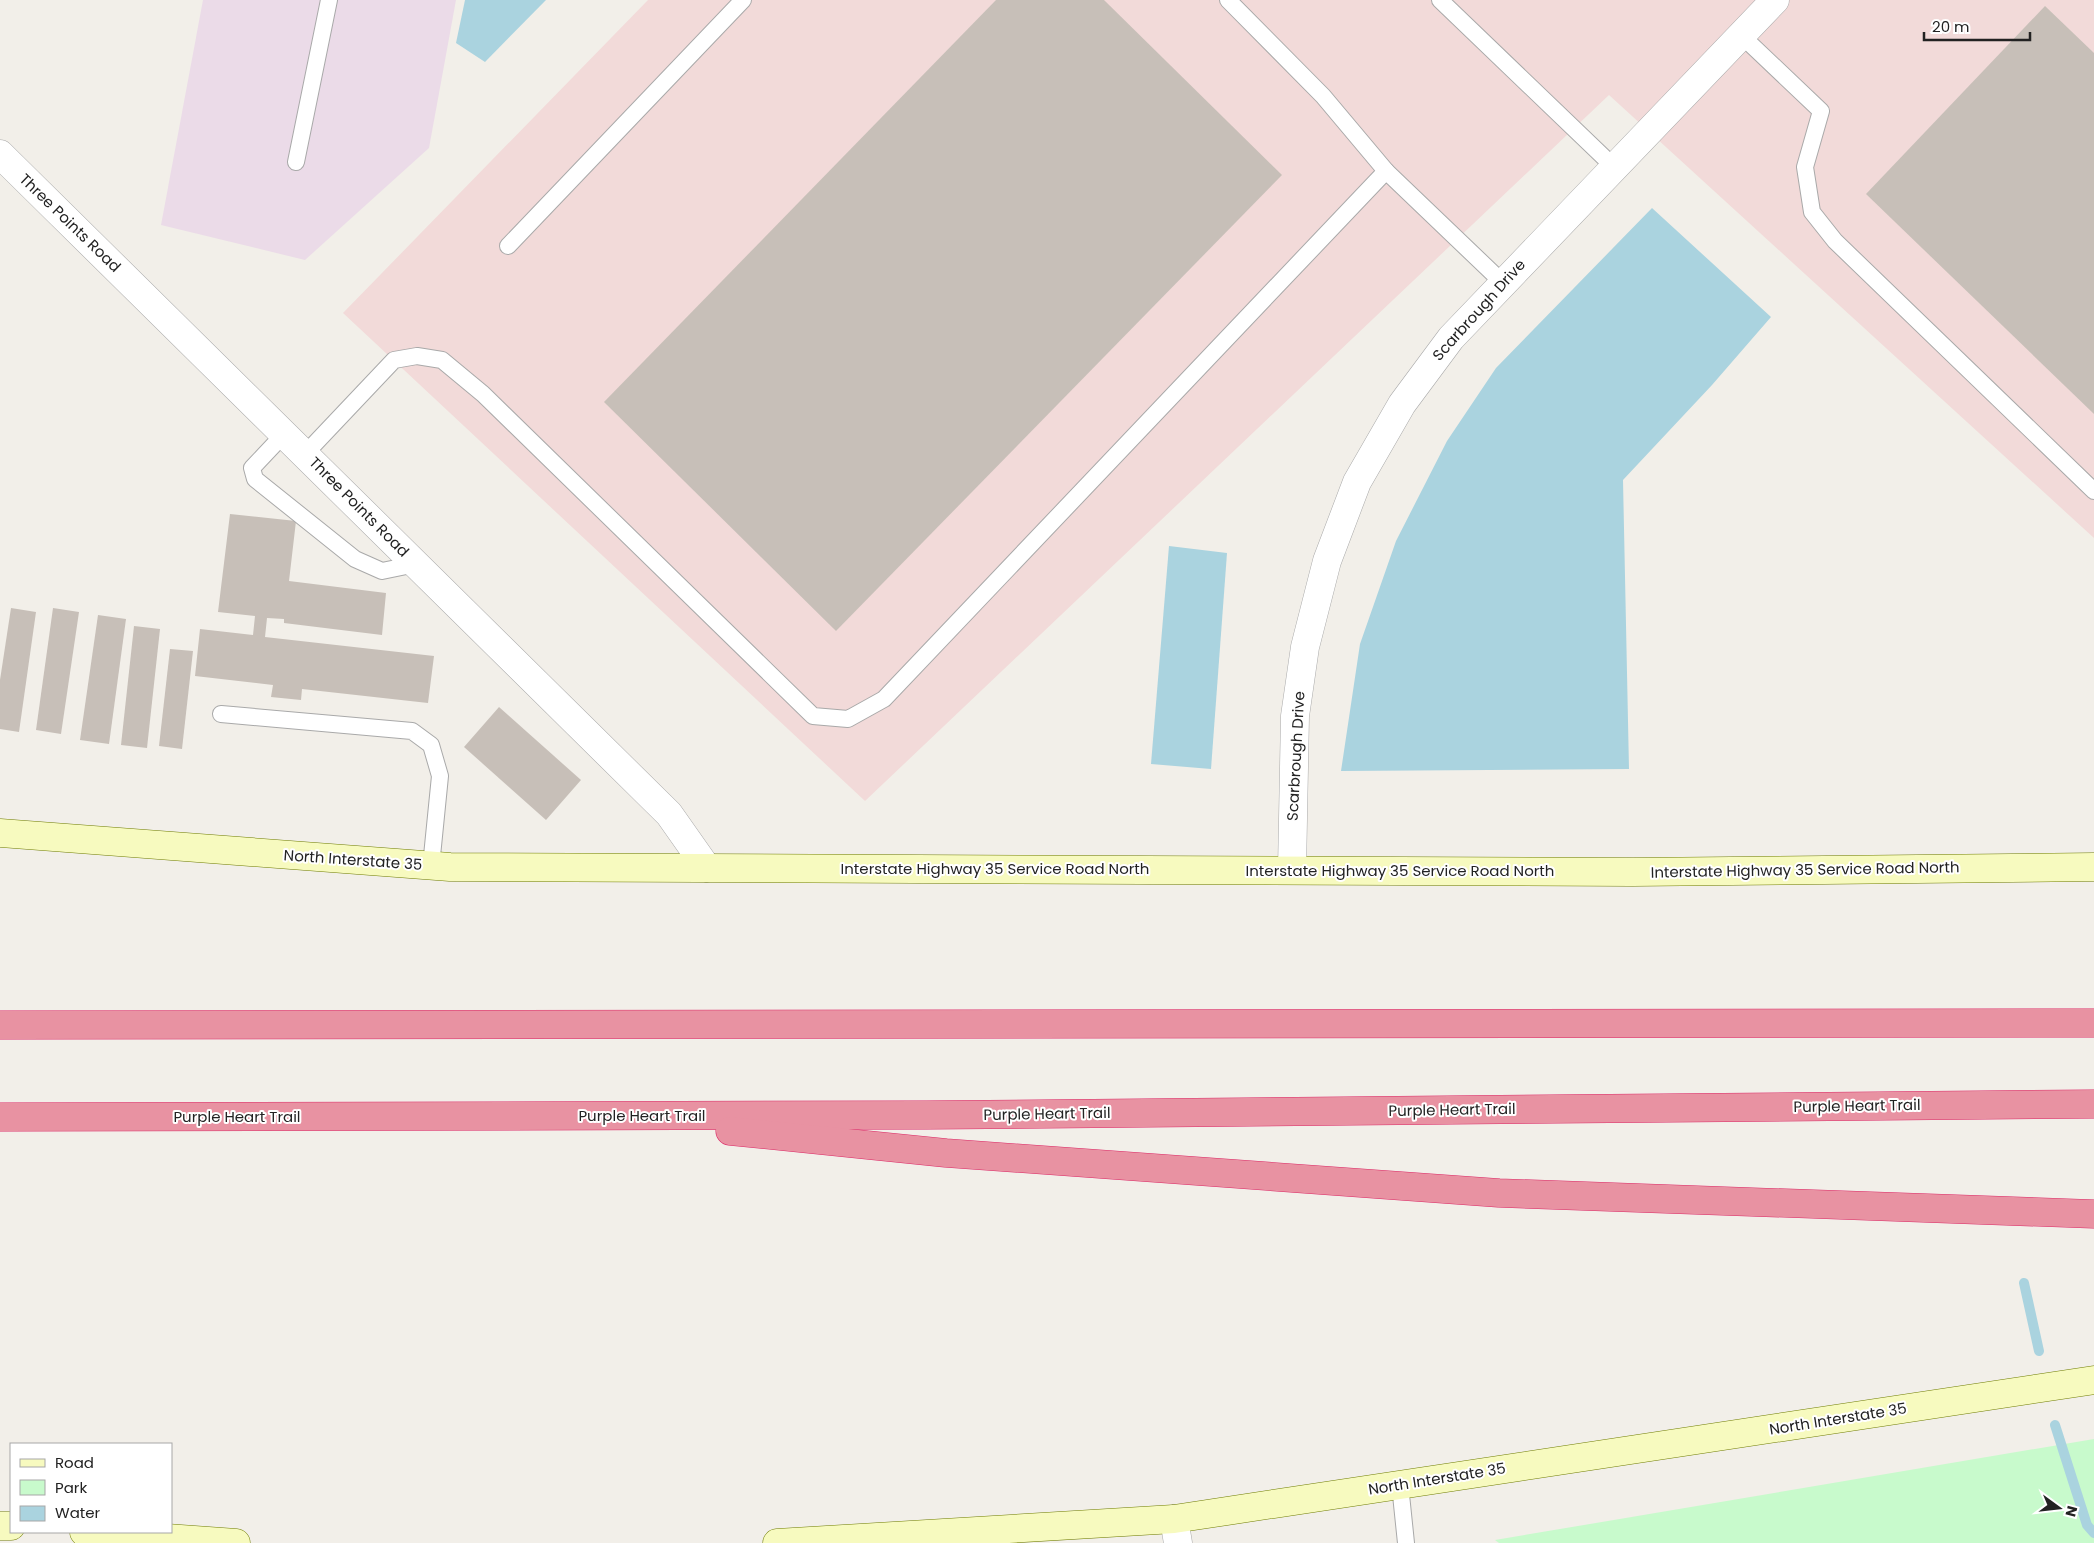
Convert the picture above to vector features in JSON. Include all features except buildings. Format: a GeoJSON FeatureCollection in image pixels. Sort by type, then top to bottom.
{"type":"FeatureCollection","features":[{"type":"Feature","properties":{"kind":"highway"},"geometry":{"type":"LineString","coordinates":[[0,1026],[2094,1023]]}},
{"type":"Feature","properties":{"kind":"highway","name":"Purple Heart Trail"},"geometry":{"type":"LineString","coordinates":[[0,1117],[584,1116],[2094,1104]]}},
{"type":"Feature","properties":{"kind":"highway"},"geometry":{"type":"LineString","coordinates":[[584,1116],[946,1153],[1499,1193],[2094,1214]]}},
{"type":"Feature","properties":{"kind":"main road","name":"North Interstate 35"},"geometry":{"type":"LineString","coordinates":[[0,832],[430,866],[707,868]]}},
{"type":"Feature","properties":{"kind":"main road","name":"Interstate Highway 35 Service Road North"},"geometry":{"type":"LineString","coordinates":[[707,868],[1633,872],[2094,867]]}},
{"type":"Feature","properties":{"kind":"main road","name":"North Interstate 35"},"geometry":{"type":"LineString","coordinates":[[777,1543],[1176,1531],[1400,1485],[2094,1380]]}},
{"type":"Feature","properties":{"kind":"main road"},"geometry":{"type":"LineString","coordinates":[[98,1533],[236,1543]]}},
{"type":"Feature","properties":{"kind":"street","name":"Scarbrough Drive"},"geometry":{"type":"LineString","coordinates":[[1292,870],[1295,716],[1305,647],[1327,561],[1357,482],[1402,404],[1451,338],[1502,282],[1775,0]]}},
{"type":"Feature","properties":{"kind":"street","name":"Three Points Road"},"geometry":{"type":"LineString","coordinates":[[0,154],[670,814],[707,868]]}},
{"type":"Feature","properties":{"kind":"lane"},"geometry":{"type":"LineString","coordinates":[[296,162],[329,0]]}},
{"type":"Feature","properties":{"kind":"lane"},"geometry":{"type":"LineString","coordinates":[[508,246],[743,0]]}},
{"type":"Feature","properties":{"kind":"lane"},"geometry":{"type":"LineString","coordinates":[[1228,0],[1323,96],[1386,171],[1502,282]]}},
{"type":"Feature","properties":{"kind":"lane"},"geometry":{"type":"LineString","coordinates":[[1440,0],[1614,167]]}},
{"type":"Feature","properties":{"kind":"lane"},"geometry":{"type":"LineString","coordinates":[[1742,35],[1821,111],[1805,167],[1812,212],[1835,241],[2094,491]]}},
{"type":"Feature","properties":{"kind":"lane"},"geometry":{"type":"LineString","coordinates":[[305,454],[394,360],[417,356],[442,360],[483,394],[813,716],[848,719],[884,698],[1386,171]]}},
{"type":"Feature","properties":{"kind":"lane"},"geometry":{"type":"LineString","coordinates":[[285,434],[252,468],[255,479],[355,559],[382,571],[416,564]]}},
{"type":"Feature","properties":{"kind":"lane"},"geometry":{"type":"LineString","coordinates":[[221,714],[412,732],[432,744],[440,776],[430,866]]}},
{"type":"Feature","properties":{"kind":"lane"},"geometry":{"type":"LineString","coordinates":[[1400,1485],[1406,1543]]}},
{"type":"Feature","properties":{"kind":"shaded area"},"geometry":{"type":"Polygon","coordinates":[[[203,0],[456,0],[429,148],[305,260],[161,225],[203,0]]]}},
{"type":"Feature","properties":{"kind":"shaded area"},"geometry":{"type":"Polygon","coordinates":[[[648,0],[2094,0],[2094,538],[1609,95],[865,801],[343,313],[648,0]]]}},
{"type":"Feature","properties":{"kind":"green space"},"geometry":{"type":"Polygon","coordinates":[[[2094,1439],[2094,1543],[1499,1543],[1495,1540],[2094,1439]]]}},
{"type":"Feature","properties":{"kind":"water"},"geometry":{"type":"Polygon","coordinates":[[[465,0],[546,0],[485,62],[456,43],[465,0]]]}},
{"type":"Feature","properties":{"kind":"water"},"geometry":{"type":"Polygon","coordinates":[[[1652,208],[1771,317],[1712,385],[1623,480],[1629,769],[1341,771],[1360,644],[1396,541],[1447,441],[1496,368],[1652,208]]]}},
{"type":"Feature","properties":{"kind":"water"},"geometry":{"type":"Polygon","coordinates":[[[1169,546],[1227,553],[1211,769],[1151,764],[1169,546]]]}},
{"type":"Feature","properties":{"kind":"waterway"},"geometry":{"type":"LineString","coordinates":[[2024,1283],[2039,1351]]}},
{"type":"Feature","properties":{"kind":"waterway"},"geometry":{"type":"LineString","coordinates":[[2055,1425],[2087,1525],[2094,1533]]}}]}
